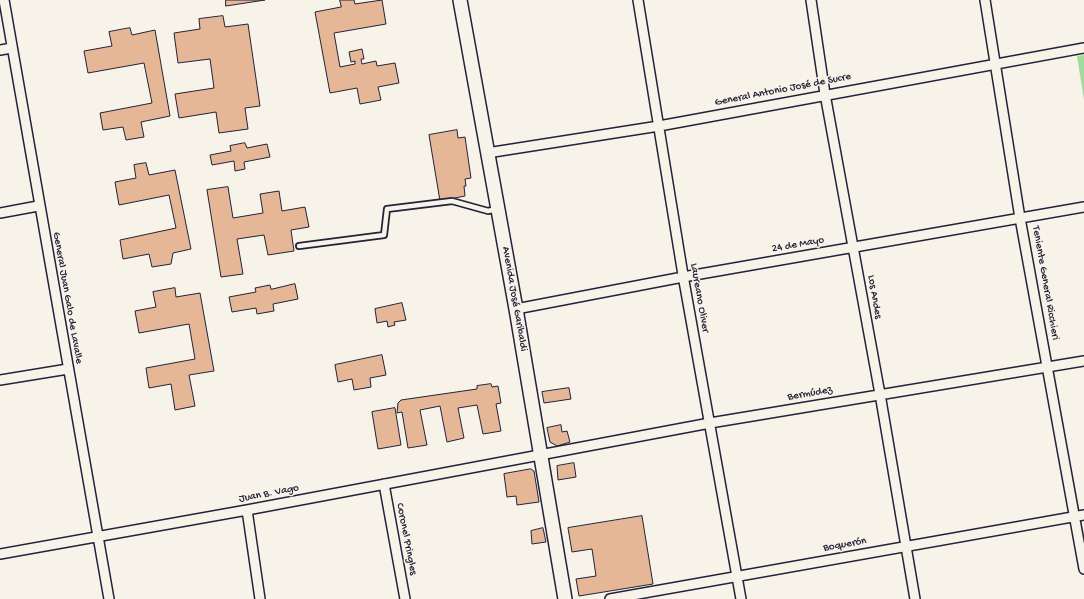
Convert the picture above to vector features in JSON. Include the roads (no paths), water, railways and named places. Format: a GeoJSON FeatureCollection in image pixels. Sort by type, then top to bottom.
{"type":"FeatureCollection","features":[{"type":"Feature","properties":{"kind":"main road","name":"Avenida José Garibaldi"},"geometry":{"type":"LineString","coordinates":[[460,0],[516,309],[565,599]]}},
{"type":"Feature","properties":{"kind":"street","name":"General Juan Galo de Lavalle"},"geometry":{"type":"LineString","coordinates":[[4,0],[38,206],[99,536],[109,599]]}},
{"type":"Feature","properties":{"kind":"street","name":"Laureano Oliver"},"geometry":{"type":"LineString","coordinates":[[638,0],[683,277],[741,599]]}},
{"type":"Feature","properties":{"kind":"street","name":"Los Andes"},"geometry":{"type":"LineString","coordinates":[[810,0],[825,94],[880,394],[915,599]]}},
{"type":"Feature","properties":{"kind":"street","name":"Teniente General Ricchieri"},"geometry":{"type":"LineString","coordinates":[[985,0],[1020,218],[1048,367],[1080,516],[1084,569]]}},
{"type":"Feature","properties":{"kind":"street"},"geometry":{"type":"LineString","coordinates":[[0,50],[12,48]]}},
{"type":"Feature","properties":{"kind":"street","name":"General Antonio José de Sucre"},"geometry":{"type":"LineString","coordinates":[[487,153],[659,126],[825,94],[1084,48]]}},
{"type":"Feature","properties":{"kind":"street"},"geometry":{"type":"LineString","coordinates":[[0,213],[38,206]]}},
{"type":"Feature","properties":{"kind":"street","name":"24 de Mayo"},"geometry":{"type":"LineString","coordinates":[[516,309],[683,277],[1084,207]]}},
{"type":"Feature","properties":{"kind":"street","name":"Bermúdez"},"geometry":{"type":"LineString","coordinates":[[541,454],[710,423],[1084,361]]}},
{"type":"Feature","properties":{"kind":"street"},"geometry":{"type":"LineString","coordinates":[[0,380],[68,369]]}},
{"type":"Feature","properties":{"kind":"street","name":"Juan B. Vago"},"geometry":{"type":"LineString","coordinates":[[0,554],[247,510],[541,454]]}},
{"type":"Feature","properties":{"kind":"street","name":"Coronel Pringles"},"geometry":{"type":"LineString","coordinates":[[384,484],[405,599]]}},
{"type":"Feature","properties":{"kind":"street"},"geometry":{"type":"LineString","coordinates":[[247,510],[260,599]]}},
{"type":"Feature","properties":{"kind":"street","name":"Boquerón"},"geometry":{"type":"LineString","coordinates":[[610,599],[1080,516]]}},
{"type":"Feature","properties":{"kind":"lane"},"geometry":{"type":"LineString","coordinates":[[299,246],[384,235],[387,209],[452,201],[488,211],[497,209]]}}]}
